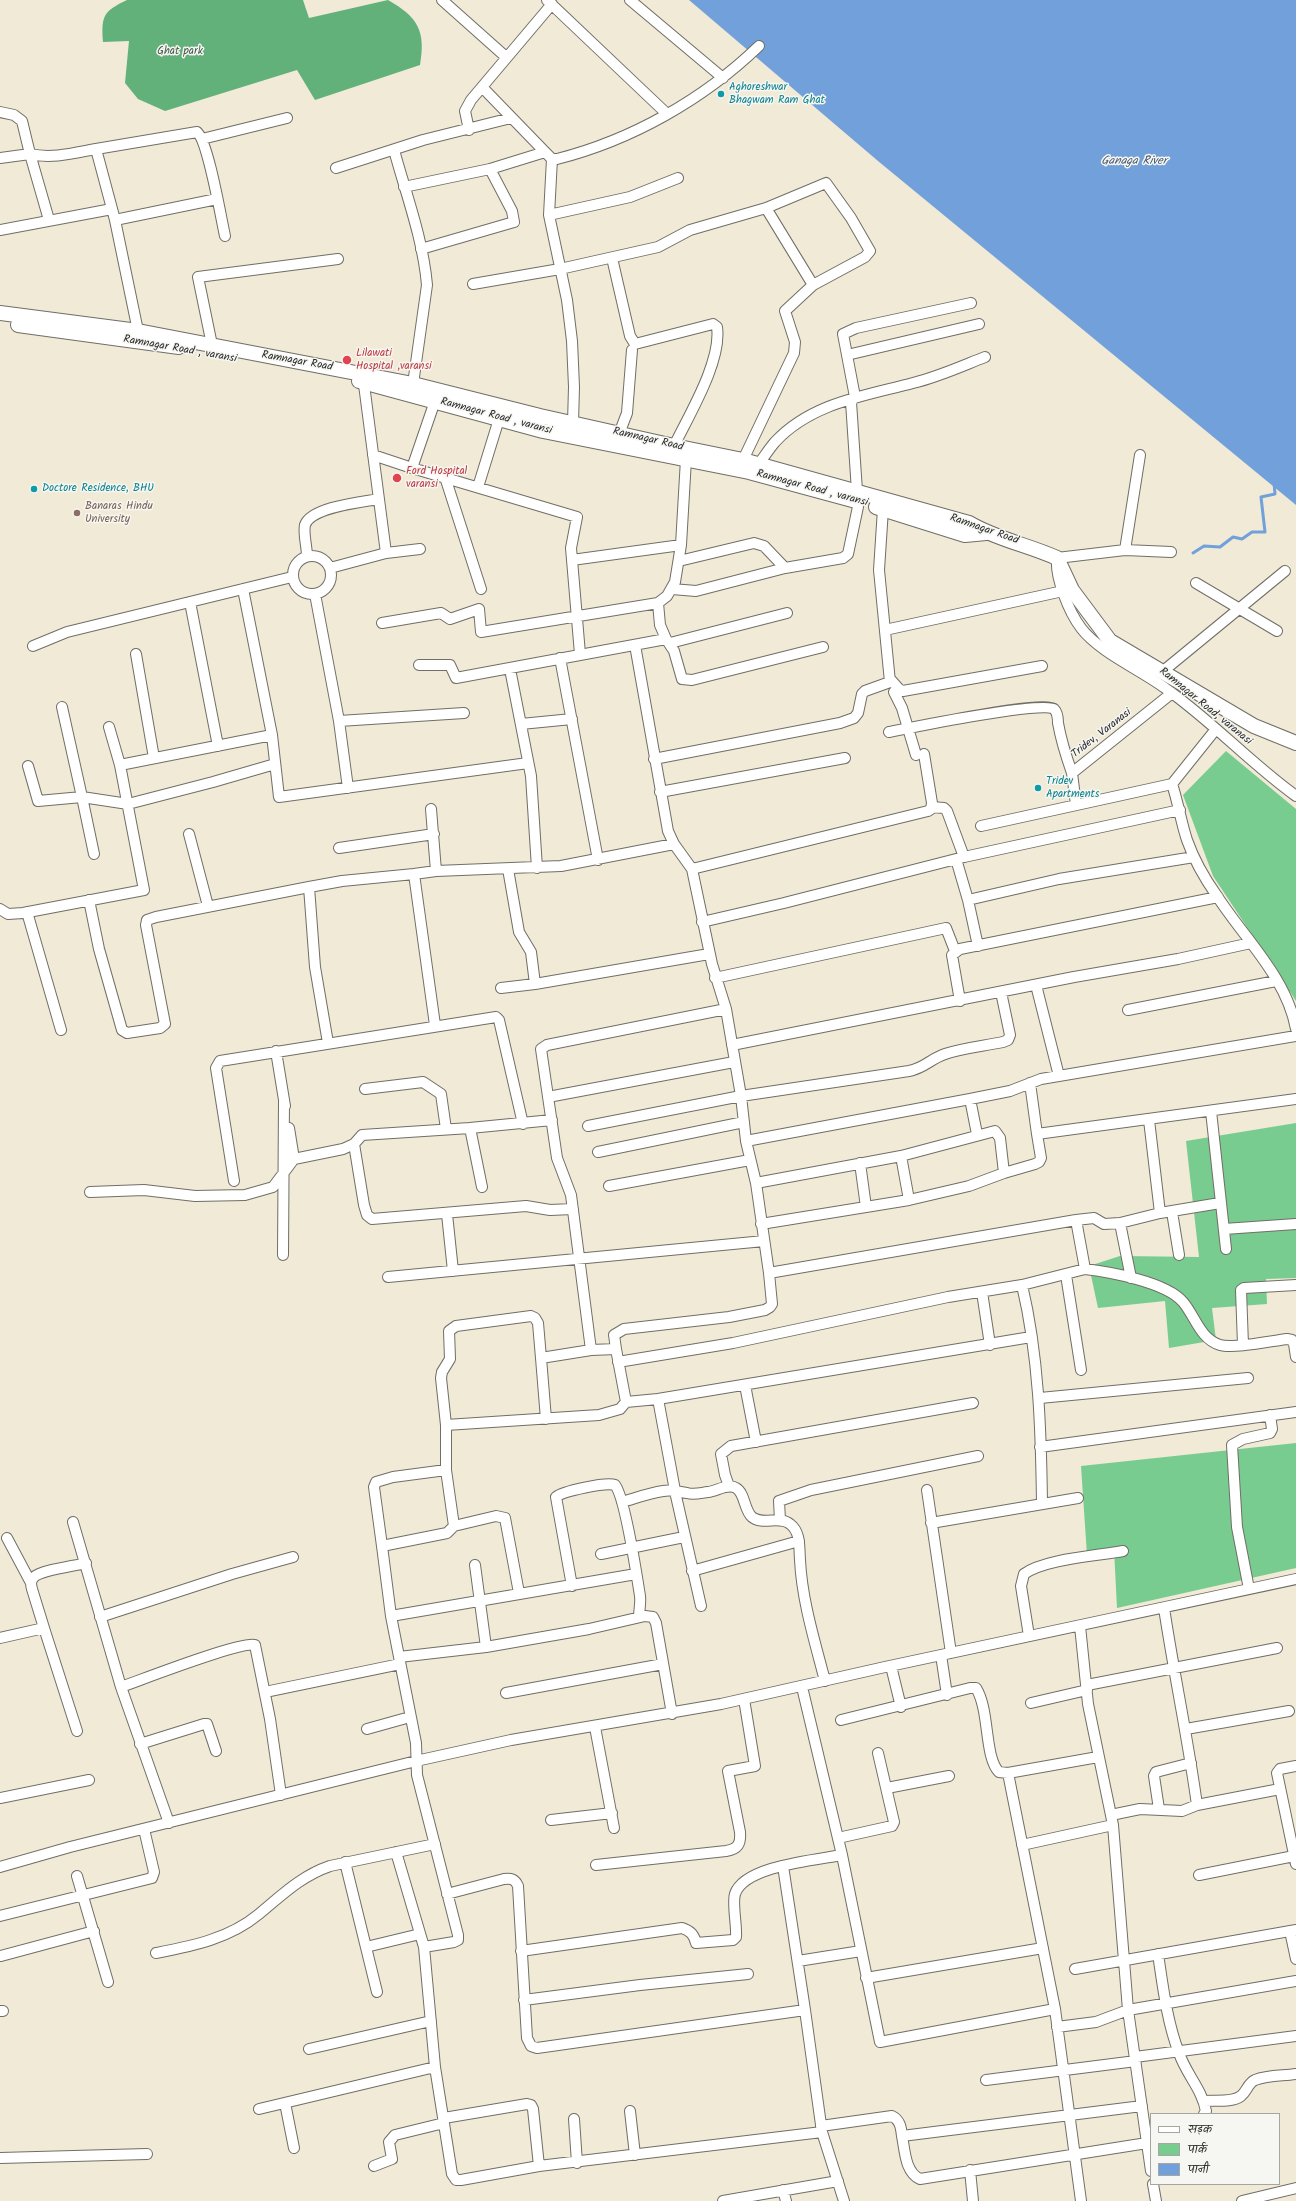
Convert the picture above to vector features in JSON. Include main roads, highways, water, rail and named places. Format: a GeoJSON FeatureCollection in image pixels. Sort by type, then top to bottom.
{"type":"FeatureCollection","features":[{"type":"Feature","properties":{"kind":"main road","name":"Ramnagar Road"},"geometry":{"type":"LineString","coordinates":[[0,313],[138,331],[212,345],[363,378],[413,384],[619,434],[743,460],[806,476],[858,496],[969,523],[986,533],[1020,543],[1057,558],[1072,590],[1110,641],[1226,711],[1254,726],[1296,743]]}},
{"type":"Feature","properties":{"kind":"main road","name":"Ramnagar Road , varansi"},"geometry":{"type":"LineString","coordinates":[[0,322],[180,348],[306,374],[363,378],[435,401],[543,431],[686,459],[858,496],[883,509],[965,536],[986,533]]}},
{"type":"Feature","properties":{"kind":"water","name":"Ganaga River"},"geometry":{"type":"Polygon","coordinates":[[[689,0],[1296,0],[1296,505],[878,161],[689,0]]]}},
{"type":"Feature","properties":{"kind":"waterway"},"geometry":{"type":"LineString","coordinates":[[1193,553],[1204,546],[1220,547],[1233,537],[1242,539],[1252,532],[1265,532],[1261,497],[1275,494],[1274,483]]}},
{"type":"Feature","properties":{"kind":"place","name":"Aghoreshwar Bhagwam Ram Ghat"},"geometry":{"type":"Point","coordinates":[721,94]}},
{"type":"Feature","properties":{"kind":"place","name":"Lilawati Hospital ,varansi"},"geometry":{"type":"Point","coordinates":[347,360]}},
{"type":"Feature","properties":{"kind":"place","name":"Ford Hospital varansi"},"geometry":{"type":"Point","coordinates":[397,478]}},
{"type":"Feature","properties":{"kind":"place","name":"Doctore Residence, BHU"},"geometry":{"type":"Point","coordinates":[34,489]}},
{"type":"Feature","properties":{"kind":"place","name":"Banaras Hindu University"},"geometry":{"type":"Point","coordinates":[77,513]}},
{"type":"Feature","properties":{"kind":"place","name":"Tridev Apartments"},"geometry":{"type":"Point","coordinates":[1038,788]}},
{"type":"Feature","properties":{"kind":"park label","name":"Ghat park"},"geometry":{"type":"Point","coordinates":[180,52]}}]}
